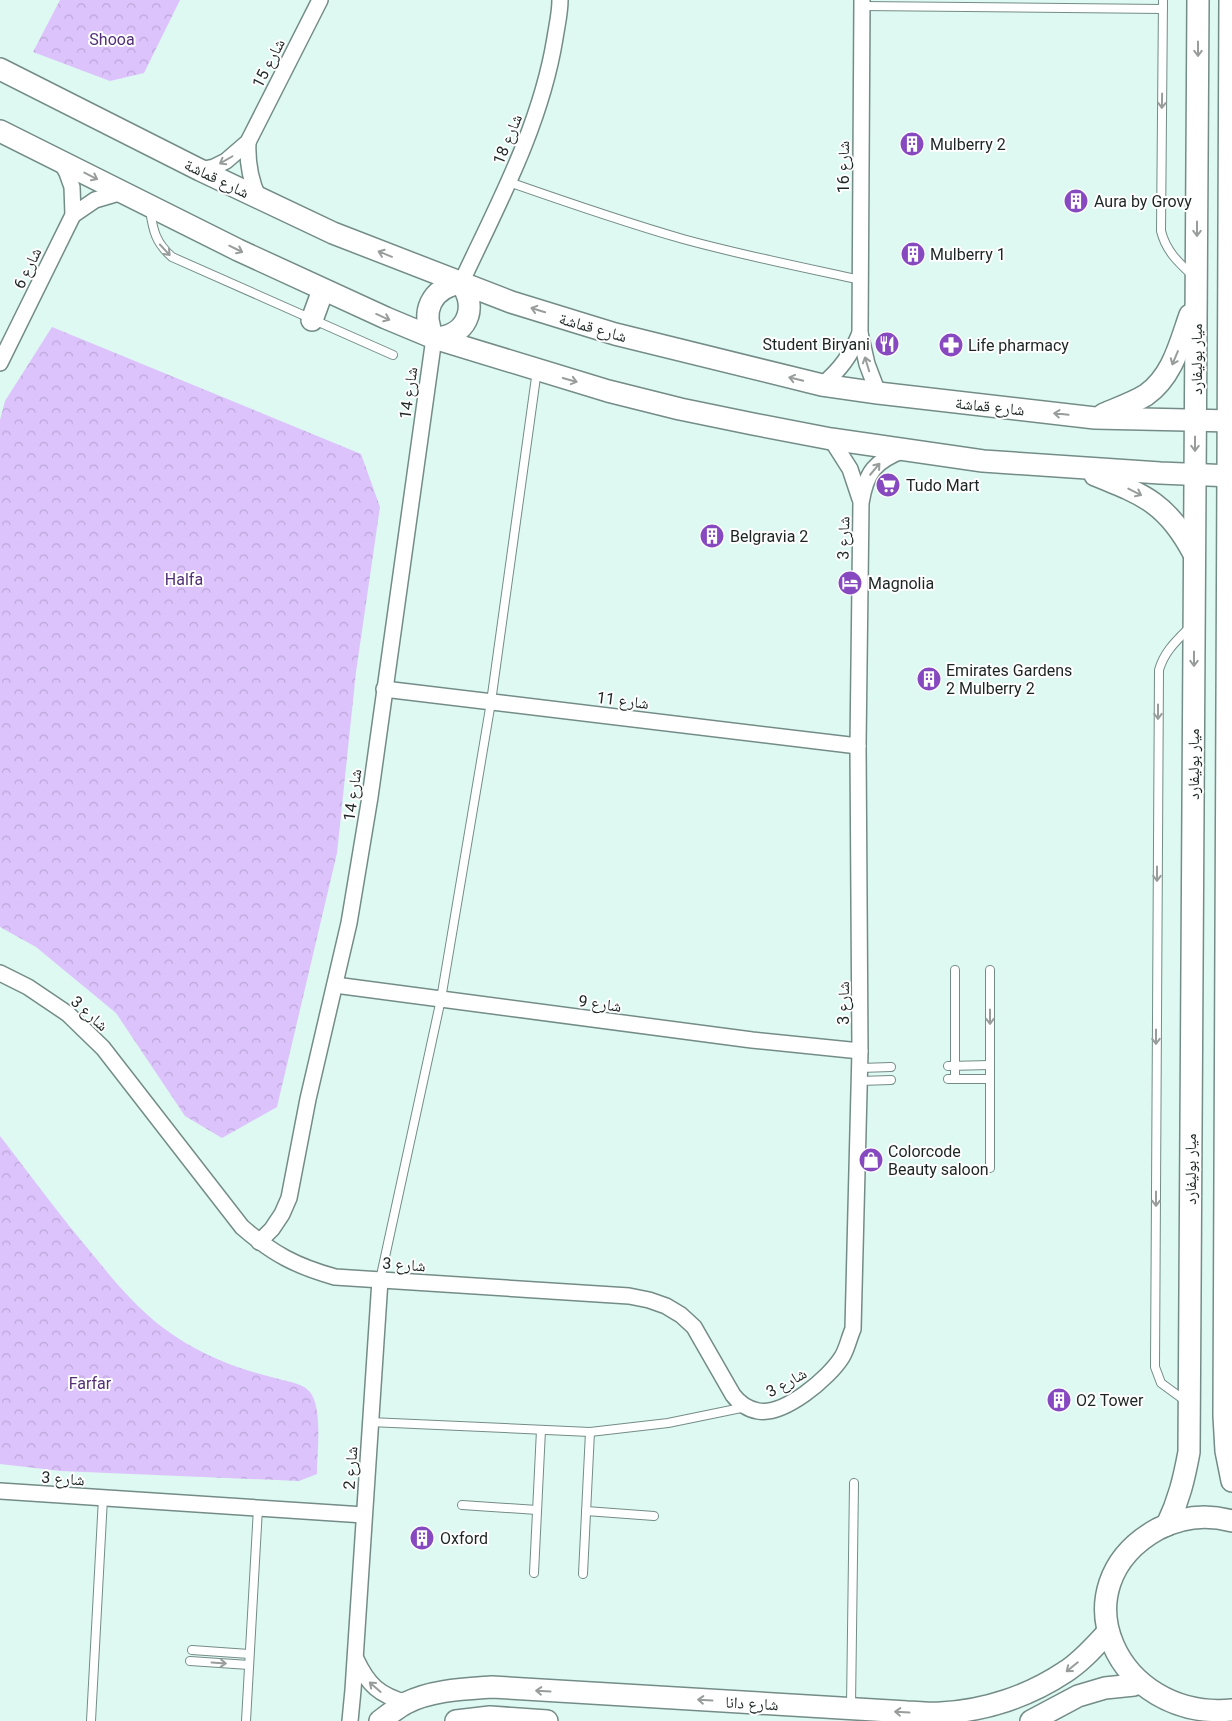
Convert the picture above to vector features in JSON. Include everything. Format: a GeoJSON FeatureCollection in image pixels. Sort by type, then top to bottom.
{"type":"FeatureCollection","features":[{"type":"Feature","properties":{"kind":"street","name":"شارع 15"},"geometry":{"type":"LineString","coordinates":[[200,170],[226,160],[248,142],[320,0]]}},
{"type":"Feature","properties":{"kind":"street","name":"شارع 18"},"geometry":{"type":"LineString","coordinates":[[461,283],[509,182],[526,143],[542,98],[553,52],[560,0]]}},
{"type":"Feature","properties":{"kind":"street","name":"ميار بوليفارد"},"geometry":{"type":"LineString","coordinates":[[1167,1525],[1184,1484],[1189,1452],[1198,0]]}},
{"type":"Feature","properties":{"kind":"street","name":"ميار بوليفارد"},"geometry":{"type":"LineString","coordinates":[[1230,0],[1228,1378],[1224,1416],[1232,1480]]}},
{"type":"Feature","properties":{"kind":"street","name":"شارع 16"},"geometry":{"type":"LineString","coordinates":[[862,3],[860,333],[867,364],[878,393]]}},
{"type":"Feature","properties":{"kind":"street","name":"شارع قماشة"},"geometry":{"type":"LineString","coordinates":[[0,69],[200,170],[333,233],[511,302],[614,334],[822,385],[878,393],[1095,418],[1230,421]]}},
{"type":"Feature","properties":{"kind":"street"},"geometry":{"type":"LineString","coordinates":[[0,131],[238,250],[323,290],[434,338],[608,391],[680,410],[831,439],[983,461],[1230,476]]}},
{"type":"Feature","properties":{"kind":"street","name":"شارع 15"},"geometry":{"type":"LineString","coordinates":[[248,142],[248,170],[258,198]]}},
{"type":"Feature","properties":{"kind":"street","name":"شارع 6"},"geometry":{"type":"LineString","coordinates":[[0,363],[72,215],[72,186],[60,160]]}},
{"type":"Feature","properties":{"kind":"street"},"geometry":{"type":"LineString","coordinates":[[72,215],[95,200],[122,192]]}},
{"type":"Feature","properties":{"kind":"street"},"geometry":{"type":"LineString","coordinates":[[461,283],[469,298],[470,307],[465,324],[452,335],[434,338],[428,322],[428,312],[431,303],[443,289],[461,283]]}},
{"type":"Feature","properties":{"kind":"street"},"geometry":{"type":"LineString","coordinates":[[1095,418],[1131,403],[1147,394],[1161,381],[1172,366],[1179,348],[1196,287]]}},
{"type":"Feature","properties":{"kind":"street"},"geometry":{"type":"LineString","coordinates":[[312,320],[323,290]]}},
{"type":"Feature","properties":{"kind":"street","name":"شارع 16"},"geometry":{"type":"LineString","coordinates":[[822,385],[845,362],[854,348],[860,333]]}},
{"type":"Feature","properties":{"kind":"street","name":"شارع 14"},"geometry":{"type":"LineString","coordinates":[[259,1242],[272,1229],[282,1214],[289,1198],[308,1099],[335,985],[360,860],[434,338]]}},
{"type":"Feature","properties":{"kind":"street","name":"شارع 3"},"geometry":{"type":"LineString","coordinates":[[831,439],[850,469],[862,503]]}},
{"type":"Feature","properties":{"kind":"street","name":"شارع 3"},"geometry":{"type":"LineString","coordinates":[[0,973],[28,987],[68,1014],[103,1048],[242,1227],[282,1258],[308,1270],[335,1277],[630,1296],[649,1300],[666,1306],[681,1315],[694,1327],[733,1395],[746,1407],[758,1411],[771,1411],[799,1397],[824,1380],[842,1357],[853,1329],[860,1075],[858,746],[862,503],[864,484],[874,468],[888,456],[906,450]]}},
{"type":"Feature","properties":{"kind":"street"},"geometry":{"type":"LineString","coordinates":[[1074,467],[1128,488],[1150,499],[1178,527],[1194,555]]}},
{"type":"Feature","properties":{"kind":"street","name":"شارع 11"},"geometry":{"type":"LineString","coordinates":[[384,689],[858,746]]}},
{"type":"Feature","properties":{"kind":"street","name":"شارع 9"},"geometry":{"type":"LineString","coordinates":[[335,985],[752,1040],[860,1051]]}},
{"type":"Feature","properties":{"kind":"street","name":"شارع 2"},"geometry":{"type":"LineString","coordinates":[[350,1721],[380,1280]]}},
{"type":"Feature","properties":{"kind":"street","name":"شارع 3"},"geometry":{"type":"LineString","coordinates":[[0,1492],[364,1515]]}},
{"type":"Feature","properties":{"kind":"street"},"geometry":{"type":"LineString","coordinates":[[1222,1714],[1185,1713],[1157,1702],[1134,1685],[1112,1652],[1107,1633],[1106,1611],[1109,1589],[1118,1568],[1131,1550],[1147,1535],[1185,1519],[1204,1517],[1232,1521]]}},
{"type":"Feature","properties":{"kind":"street","name":"شارع دانا"},"geometry":{"type":"LineString","coordinates":[[380,1721],[406,1703],[434,1694],[492,1687],[851,1709],[941,1713],[976,1709],[1010,1700],[1066,1672],[1088,1654],[1107,1633]]}},
{"type":"Feature","properties":{"kind":"street"},"geometry":{"type":"LineString","coordinates":[[355,1658],[362,1674],[374,1688],[389,1698],[406,1703]]}},
{"type":"Feature","properties":{"kind":"street"},"geometry":{"type":"LineString","coordinates":[[1031,1721],[1078,1696],[1105,1688],[1134,1685]]}},
{"type":"Feature","properties":{"kind":"street"},"geometry":{"type":"LineString","coordinates":[[456,1721],[490,1717],[547,1721]]}},
{"type":"Feature","properties":{"kind":"lane"},"geometry":{"type":"LineString","coordinates":[[1163,0],[1161,231],[1169,252],[1196,287]]}},
{"type":"Feature","properties":{"kind":"lane"},"geometry":{"type":"LineString","coordinates":[[862,3],[1163,9]]}},
{"type":"Feature","properties":{"kind":"lane"},"geometry":{"type":"LineString","coordinates":[[509,182],[595,212],[682,239],[771,261],[861,280]]}},
{"type":"Feature","properties":{"kind":"lane"},"geometry":{"type":"LineString","coordinates":[[150,206],[155,236],[162,248],[172,257],[393,355]]}},
{"type":"Feature","properties":{"kind":"lane"},"geometry":{"type":"LineString","coordinates":[[380,1280],[441,999],[490,702],[537,370]]}},
{"type":"Feature","properties":{"kind":"lane"},"geometry":{"type":"LineString","coordinates":[[1189,1403],[1162,1383],[1155,1367],[1159,670],[1161,660],[1167,651],[1194,623]]}},
{"type":"Feature","properties":{"kind":"lane"},"geometry":{"type":"LineString","coordinates":[[956,970],[951,1079],[990,1079]]}},
{"type":"Feature","properties":{"kind":"lane"},"geometry":{"type":"LineString","coordinates":[[990,970],[990,1168]]}},
{"type":"Feature","properties":{"kind":"lane"},"geometry":{"type":"LineString","coordinates":[[952,1066],[990,1064]]}},
{"type":"Feature","properties":{"kind":"lane"},"geometry":{"type":"LineString","coordinates":[[860,1075],[891,1067]]}},
{"type":"Feature","properties":{"kind":"lane"},"geometry":{"type":"LineString","coordinates":[[860,1075],[891,1080]]}},
{"type":"Feature","properties":{"kind":"lane"},"geometry":{"type":"LineString","coordinates":[[370,1422],[590,1432],[668,1423],[746,1407]]}},
{"type":"Feature","properties":{"kind":"lane"},"geometry":{"type":"LineString","coordinates":[[534,1573],[541,1430]]}},
{"type":"Feature","properties":{"kind":"lane"},"geometry":{"type":"LineString","coordinates":[[583,1574],[590,1432]]}},
{"type":"Feature","properties":{"kind":"lane"},"geometry":{"type":"LineString","coordinates":[[851,1709],[854,1483]]}},
{"type":"Feature","properties":{"kind":"lane"},"geometry":{"type":"LineString","coordinates":[[91,1721],[103,1498]]}},
{"type":"Feature","properties":{"kind":"lane"},"geometry":{"type":"LineString","coordinates":[[462,1505],[537,1510]]}},
{"type":"Feature","properties":{"kind":"lane"},"geometry":{"type":"LineString","coordinates":[[246,1721],[258,1508]]}},
{"type":"Feature","properties":{"kind":"lane"},"geometry":{"type":"LineString","coordinates":[[586,1511],[654,1516]]}},
{"type":"Feature","properties":{"kind":"lane"},"geometry":{"type":"LineString","coordinates":[[192,1650],[250,1654]]}},
{"type":"Feature","properties":{"kind":"lane"},"geometry":{"type":"LineString","coordinates":[[190,1661],[249,1665]]}},
{"type":"Feature","properties":{"kind":"green space","name":"Shooa"},"geometry":{"type":"Polygon","coordinates":[[[60,0],[180,0],[144,73],[110,81],[33,52],[60,0]]]}},
{"type":"Feature","properties":{"kind":"green space","name":"Halfa"},"geometry":{"type":"Polygon","coordinates":[[[52,327],[361,454],[380,507],[356,672],[337,853],[277,1107],[222,1138],[185,1116],[116,1013],[36,947],[0,927],[0,420],[5,401],[52,327]]]}},
{"type":"Feature","properties":{"kind":"green space","name":"Farfar"},"geometry":{"type":"Polygon","coordinates":[[[0,1136],[109,1275],[152,1319],[188,1345],[202,1352],[245,1369],[298,1384],[310,1392],[317,1409],[318,1420],[317,1474],[299,1481],[61,1471],[0,1464],[0,1136]]]}},
{"type":"Feature","properties":{"kind":"place","name":"Mulberry 2"},"geometry":{"type":"Point","coordinates":[912,144]}},
{"type":"Feature","properties":{"kind":"place","name":"Aura by Grovy"},"geometry":{"type":"Point","coordinates":[1076,201]}},
{"type":"Feature","properties":{"kind":"place","name":"Mulberry 1"},"geometry":{"type":"Point","coordinates":[913,254]}},
{"type":"Feature","properties":{"kind":"place","name":"Student Biryani"},"geometry":{"type":"Point","coordinates":[887,344]}},
{"type":"Feature","properties":{"kind":"place","name":"Life pharmacy"},"geometry":{"type":"Point","coordinates":[951,345]}},
{"type":"Feature","properties":{"kind":"place","name":"Tudo Mart"},"geometry":{"type":"Point","coordinates":[888,485]}},
{"type":"Feature","properties":{"kind":"place","name":"Belgravia 2"},"geometry":{"type":"Point","coordinates":[712,536]}},
{"type":"Feature","properties":{"kind":"place","name":"Magnolia"},"geometry":{"type":"Point","coordinates":[850,583]}},
{"type":"Feature","properties":{"kind":"place","name":"Emirates Gardens 2 Mulberry 2"},"geometry":{"type":"Point","coordinates":[929,679]}},
{"type":"Feature","properties":{"kind":"place","name":"Colorcode Beauty saloon"},"geometry":{"type":"Point","coordinates":[871,1160]}},
{"type":"Feature","properties":{"kind":"place","name":"O2 Tower"},"geometry":{"type":"Point","coordinates":[1059,1400]}},
{"type":"Feature","properties":{"kind":"place","name":"Oxford"},"geometry":{"type":"Point","coordinates":[422,1538]}}]}
